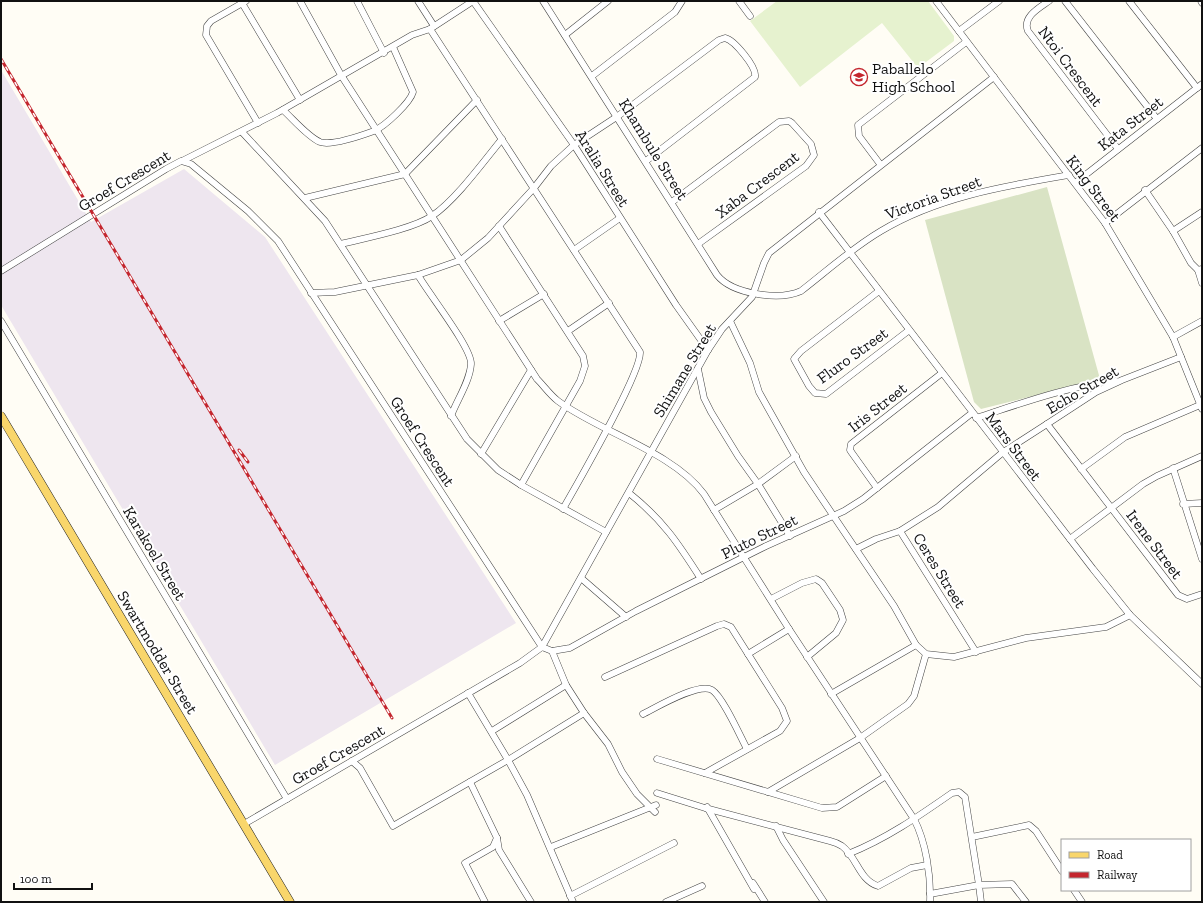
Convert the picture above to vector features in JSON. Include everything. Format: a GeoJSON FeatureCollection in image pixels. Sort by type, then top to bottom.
{"type":"FeatureCollection","features":[{"type":"Feature","properties":{"kind":"main road","name":"Swartmodder Street"},"geometry":{"type":"LineString","coordinates":[[1,416],[290,902]]}},
{"type":"Feature","properties":{"kind":"street"},"geometry":{"type":"LineString","coordinates":[[300,1],[341,75],[531,370],[550,394],[565,405],[678,469],[691,480],[714,510],[831,694],[914,819],[922,834],[927,865],[930,902]]}},
{"type":"Feature","properties":{"kind":"street"},"geometry":{"type":"LineString","coordinates":[[357,1],[384,53]]}},
{"type":"Feature","properties":{"kind":"street"},"geometry":{"type":"LineString","coordinates":[[418,1],[432,27],[477,100],[636,344],[641,357],[630,384],[564,509]]}},
{"type":"Feature","properties":{"kind":"street"},"geometry":{"type":"LineString","coordinates":[[181,161],[242,132],[283,110],[341,75],[384,53],[412,35],[432,27],[473,1]]}},
{"type":"Feature","properties":{"kind":"street","name":"Aralia Street"},"geometry":{"type":"LineString","coordinates":[[473,1],[574,145],[676,305],[708,350]]}},
{"type":"Feature","properties":{"kind":"street","name":"Khambule Street"},"geometry":{"type":"LineString","coordinates":[[543,1],[618,116],[721,280],[729,286],[754,293]]}},
{"type":"Feature","properties":{"kind":"street"},"geometry":{"type":"LineString","coordinates":[[566,35],[608,1]]}},
{"type":"Feature","properties":{"kind":"street"},"geometry":{"type":"LineString","coordinates":[[592,76],[675,12],[682,1]]}},
{"type":"Feature","properties":{"kind":"street"},"geometry":{"type":"LineString","coordinates":[[739,1],[750,16]]}},
{"type":"Feature","properties":{"kind":"street","name":"King Street"},"geometry":{"type":"LineString","coordinates":[[936,1],[1105,223],[1173,337],[1201,407]]}},
{"type":"Feature","properties":{"kind":"street"},"geometry":{"type":"LineString","coordinates":[[959,31],[999,1]]}},
{"type":"Feature","properties":{"kind":"street","name":"Ntoi Crescent"},"geometry":{"type":"LineString","coordinates":[[1049,1],[1029,18],[1026,25],[1028,32],[1118,149]]}},
{"type":"Feature","properties":{"kind":"street"},"geometry":{"type":"LineString","coordinates":[[1065,1],[1157,119]]}},
{"type":"Feature","properties":{"kind":"street"},"geometry":{"type":"LineString","coordinates":[[1129,1],[1199,86]]}},
{"type":"Feature","properties":{"kind":"street"},"geometry":{"type":"LineString","coordinates":[[258,123],[206,35],[211,21],[244,2],[300,100]]}},
{"type":"Feature","properties":{"kind":"street"},"geometry":{"type":"LineString","coordinates":[[310,293],[335,292],[418,275],[461,260],[474,250],[499,226],[534,188],[551,166],[574,145],[618,116],[723,38],[731,40],[754,67],[756,74],[753,79],[646,161]]}},
{"type":"Feature","properties":{"kind":"street"},"geometry":{"type":"LineString","coordinates":[[880,164],[859,136],[858,125],[966,42]]}},
{"type":"Feature","properties":{"kind":"street"},"geometry":{"type":"LineString","coordinates":[[283,110],[315,139],[326,143],[376,130],[406,105],[413,92],[393,47]]}},
{"type":"Feature","properties":{"kind":"street","name":"Shimane Street"},"geometry":{"type":"LineString","coordinates":[[542,647],[708,350],[754,293],[764,263],[772,249],[994,77]]}},
{"type":"Feature","properties":{"kind":"street","name":"Kata Street"},"geometry":{"type":"LineString","coordinates":[[1075,183],[1199,86]]}},
{"type":"Feature","properties":{"kind":"street"},"geometry":{"type":"LineString","coordinates":[[305,198],[405,174],[477,100]]}},
{"type":"Feature","properties":{"kind":"street","name":"Xaba Crescent"},"geometry":{"type":"LineString","coordinates":[[672,202],[778,122],[789,121],[811,144],[814,154],[806,166],[698,244]]}},
{"type":"Feature","properties":{"kind":"street"},"geometry":{"type":"LineString","coordinates":[[242,132],[305,198],[342,244],[467,439],[498,470],[521,485],[606,532]]}},
{"type":"Feature","properties":{"kind":"street"},"geometry":{"type":"LineString","coordinates":[[342,244],[413,225],[432,216],[461,188],[502,139]]}},
{"type":"Feature","properties":{"kind":"street"},"geometry":{"type":"LineString","coordinates":[[1105,223],[1145,190],[1202,148]]}},
{"type":"Feature","properties":{"kind":"street","name":"Groef Crescent"},"geometry":{"type":"LineString","coordinates":[[1,270],[181,161],[191,164],[262,224],[278,241],[310,293],[542,647],[529,658],[244,824]]}},
{"type":"Feature","properties":{"kind":"street","name":"Victoria Street"},"geometry":{"type":"LineString","coordinates":[[754,293],[778,296],[794,294],[801,291],[849,253],[881,231],[911,216],[957,199],[998,188],[1069,175]]}},
{"type":"Feature","properties":{"kind":"street"},"geometry":{"type":"LineString","coordinates":[[1145,190],[1173,231],[1191,263],[1200,269],[1202,283]]}},
{"type":"Feature","properties":{"kind":"street","name":"Mars Street"},"geometry":{"type":"LineString","coordinates":[[819,212],[1002,453],[1130,615],[1202,684]]}},
{"type":"Feature","properties":{"kind":"street"},"geometry":{"type":"LineString","coordinates":[[1173,231],[1202,212]]}},
{"type":"Feature","properties":{"kind":"street"},"geometry":{"type":"LineString","coordinates":[[574,250],[620,218]]}},
{"type":"Feature","properties":{"kind":"street"},"geometry":{"type":"LineString","coordinates":[[499,226],[568,331],[583,356],[586,366],[580,381],[565,405],[521,485]]}},
{"type":"Feature","properties":{"kind":"street"},"geometry":{"type":"LineString","coordinates":[[418,275],[454,328],[466,348],[471,361],[468,375],[451,416]]}},
{"type":"Feature","properties":{"kind":"street"},"geometry":{"type":"LineString","coordinates":[[740,290],[744,298],[743,307]]}},
{"type":"Feature","properties":{"kind":"street","name":"Fluro Street"},"geometry":{"type":"LineString","coordinates":[[878,291],[801,351],[794,359],[809,386],[815,393],[826,394],[908,331]]}},
{"type":"Feature","properties":{"kind":"street"},"geometry":{"type":"LineString","coordinates":[[499,321],[544,294]]}},
{"type":"Feature","properties":{"kind":"street"},"geometry":{"type":"LineString","coordinates":[[568,331],[609,303]]}},
{"type":"Feature","properties":{"kind":"street","name":"Karakoel Street"},"geometry":{"type":"LineString","coordinates":[[1,321],[287,799]]}},
{"type":"Feature","properties":{"kind":"street"},"geometry":{"type":"LineString","coordinates":[[730,321],[750,364],[759,392],[804,472],[905,624],[916,645],[926,654],[954,657],[1026,638],[1106,627],[1130,615]]}},
{"type":"Feature","properties":{"kind":"street"},"geometry":{"type":"LineString","coordinates":[[1173,337],[1202,321]]}},
{"type":"Feature","properties":{"kind":"street","name":"Echo Street"},"geometry":{"type":"LineString","coordinates":[[1111,507],[1047,424],[1096,392],[1181,356]]}},
{"type":"Feature","properties":{"kind":"street"},"geometry":{"type":"LineString","coordinates":[[698,369],[704,398],[711,412],[790,536]]}},
{"type":"Feature","properties":{"kind":"street"},"geometry":{"type":"LineString","coordinates":[[481,454],[531,370]]}},
{"type":"Feature","properties":{"kind":"street","name":"Iris Street"},"geometry":{"type":"LineString","coordinates":[[876,488],[850,450],[851,444],[942,373]]}},
{"type":"Feature","properties":{"kind":"street"},"geometry":{"type":"LineString","coordinates":[[974,415],[1096,383],[1122,380]]}},
{"type":"Feature","properties":{"kind":"street"},"geometry":{"type":"LineString","coordinates":[[1081,469],[1125,437],[1201,407]]}},
{"type":"Feature","properties":{"kind":"street","name":"Pluto Street"},"geometry":{"type":"LineString","coordinates":[[552,651],[570,648],[626,617],[744,557],[852,506],[974,415]]}},
{"type":"Feature","properties":{"kind":"street","name":"Ceres Street"},"geometry":{"type":"LineString","coordinates":[[976,652],[900,531],[938,507],[1002,453],[1047,424]]}},
{"type":"Feature","properties":{"kind":"street"},"geometry":{"type":"LineString","coordinates":[[714,510],[758,484],[796,456]]}},
{"type":"Feature","properties":{"kind":"street"},"geometry":{"type":"LineString","coordinates":[[1070,540],[1111,507],[1143,484],[1173,468],[1202,456]]}},
{"type":"Feature","properties":{"kind":"street"},"geometry":{"type":"LineString","coordinates":[[1173,468],[1183,504],[1202,559]]}},
{"type":"Feature","properties":{"kind":"street"},"geometry":{"type":"LineString","coordinates":[[629,493],[660,520],[701,579]]}},
{"type":"Feature","properties":{"kind":"street"},"geometry":{"type":"LineString","coordinates":[[1183,504],[1202,503]]}},
{"type":"Feature","properties":{"kind":"street","name":"Irene Street"},"geometry":{"type":"LineString","coordinates":[[1111,507],[1180,598],[1187,600],[1202,594]]}},
{"type":"Feature","properties":{"kind":"street"},"geometry":{"type":"LineString","coordinates":[[856,549],[876,539],[900,531]]}},
{"type":"Feature","properties":{"kind":"street"},"geometry":{"type":"LineString","coordinates":[[581,578],[626,617]]}},
{"type":"Feature","properties":{"kind":"street"},"geometry":{"type":"LineString","coordinates":[[771,599],[802,583],[816,579],[822,583],[840,610],[843,620],[840,628],[808,657]]}},
{"type":"Feature","properties":{"kind":"street"},"geometry":{"type":"LineString","coordinates":[[605,677],[721,624],[730,627],[782,708],[787,722],[780,731],[705,773]]}},
{"type":"Feature","properties":{"kind":"street"},"geometry":{"type":"LineString","coordinates":[[748,654],[789,629]]}},
{"type":"Feature","properties":{"kind":"street"},"geometry":{"type":"LineString","coordinates":[[831,694],[916,645]]}},
{"type":"Feature","properties":{"kind":"street"},"geometry":{"type":"LineString","coordinates":[[542,647],[552,651],[566,685],[584,713],[608,744],[622,772],[637,794],[655,812]]}},
{"type":"Feature","properties":{"kind":"street"},"geometry":{"type":"LineString","coordinates":[[768,792],[860,738],[911,701],[926,654]]}},
{"type":"Feature","properties":{"kind":"street"},"geometry":{"type":"LineString","coordinates":[[492,731],[566,685]]}},
{"type":"Feature","properties":{"kind":"street"},"geometry":{"type":"LineString","coordinates":[[643,714],[688,693],[700,689],[710,689],[720,697],[747,749]]}},
{"type":"Feature","properties":{"kind":"street"},"geometry":{"type":"LineString","coordinates":[[468,693],[492,731],[530,801],[572,899],[674,843]]}},
{"type":"Feature","properties":{"kind":"street"},"geometry":{"type":"LineString","coordinates":[[352,762],[360,768],[393,826],[508,760],[584,713]]}},
{"type":"Feature","properties":{"kind":"street"},"geometry":{"type":"LineString","coordinates":[[658,759],[822,808],[831,809],[838,807],[886,776]]}},
{"type":"Feature","properties":{"kind":"street"},"geometry":{"type":"LineString","coordinates":[[470,782],[497,838],[499,850],[531,902]]}},
{"type":"Feature","properties":{"kind":"street"},"geometry":{"type":"LineString","coordinates":[[848,854],[866,847],[914,819],[952,793],[959,792],[965,797],[981,902]]}},
{"type":"Feature","properties":{"kind":"street"},"geometry":{"type":"LineString","coordinates":[[754,889],[707,807],[657,795],[705,808],[776,826],[830,841],[842,846],[865,877],[873,884],[878,886],[911,868],[927,865]]}},
{"type":"Feature","properties":{"kind":"street"},"geometry":{"type":"LineString","coordinates":[[551,847],[656,805]]}},
{"type":"Feature","properties":{"kind":"street"},"geometry":{"type":"LineString","coordinates":[[705,808],[765,902]]}},
{"type":"Feature","properties":{"kind":"street"},"geometry":{"type":"LineString","coordinates":[[972,837],[1029,825],[1036,831],[1061,869]]}},
{"type":"Feature","properties":{"kind":"street"},"geometry":{"type":"LineString","coordinates":[[776,826],[783,840],[824,902]]}},
{"type":"Feature","properties":{"kind":"street"},"geometry":{"type":"LineString","coordinates":[[485,902],[465,863],[493,847],[497,838]]}},
{"type":"Feature","properties":{"kind":"street"},"geometry":{"type":"LineString","coordinates":[[930,894],[979,885],[1012,884],[1026,902]]}},
{"type":"Feature","properties":{"kind":"street"},"geometry":{"type":"LineString","coordinates":[[666,902],[702,886]]}},
{"type":"Feature","properties":{"kind":"street"},"geometry":{"type":"LineString","coordinates":[[1075,891],[1082,902]]}},
{"type":"Feature","properties":{"kind":"shaded area"},"geometry":{"type":"Polygon","coordinates":[[[1,70],[91,222],[184,169],[265,237],[516,623],[275,765],[1,305],[1,70]]]}},
{"type":"Feature","properties":{"kind":"green space"},"geometry":{"type":"Polygon","coordinates":[[[777,1],[928,1],[954,36],[954,41],[918,68],[882,23],[800,87],[750,21],[777,1]]]}},
{"type":"Feature","properties":{"kind":"green space"},"geometry":{"type":"Polygon","coordinates":[[[1047,187],[1100,379],[981,409],[974,402],[925,220],[1047,187]]]}},
{"type":"Feature","properties":{"kind":"railway"},"geometry":{"type":"LineString","coordinates":[[1,59],[392,718]]}},
{"type":"Feature","properties":{"kind":"railway"},"geometry":{"type":"LineString","coordinates":[[239,450],[248,462]]}},
{"type":"Feature","properties":{"kind":"place","name":"Paballelo High School"},"geometry":{"type":"Point","coordinates":[859,77]}}]}
